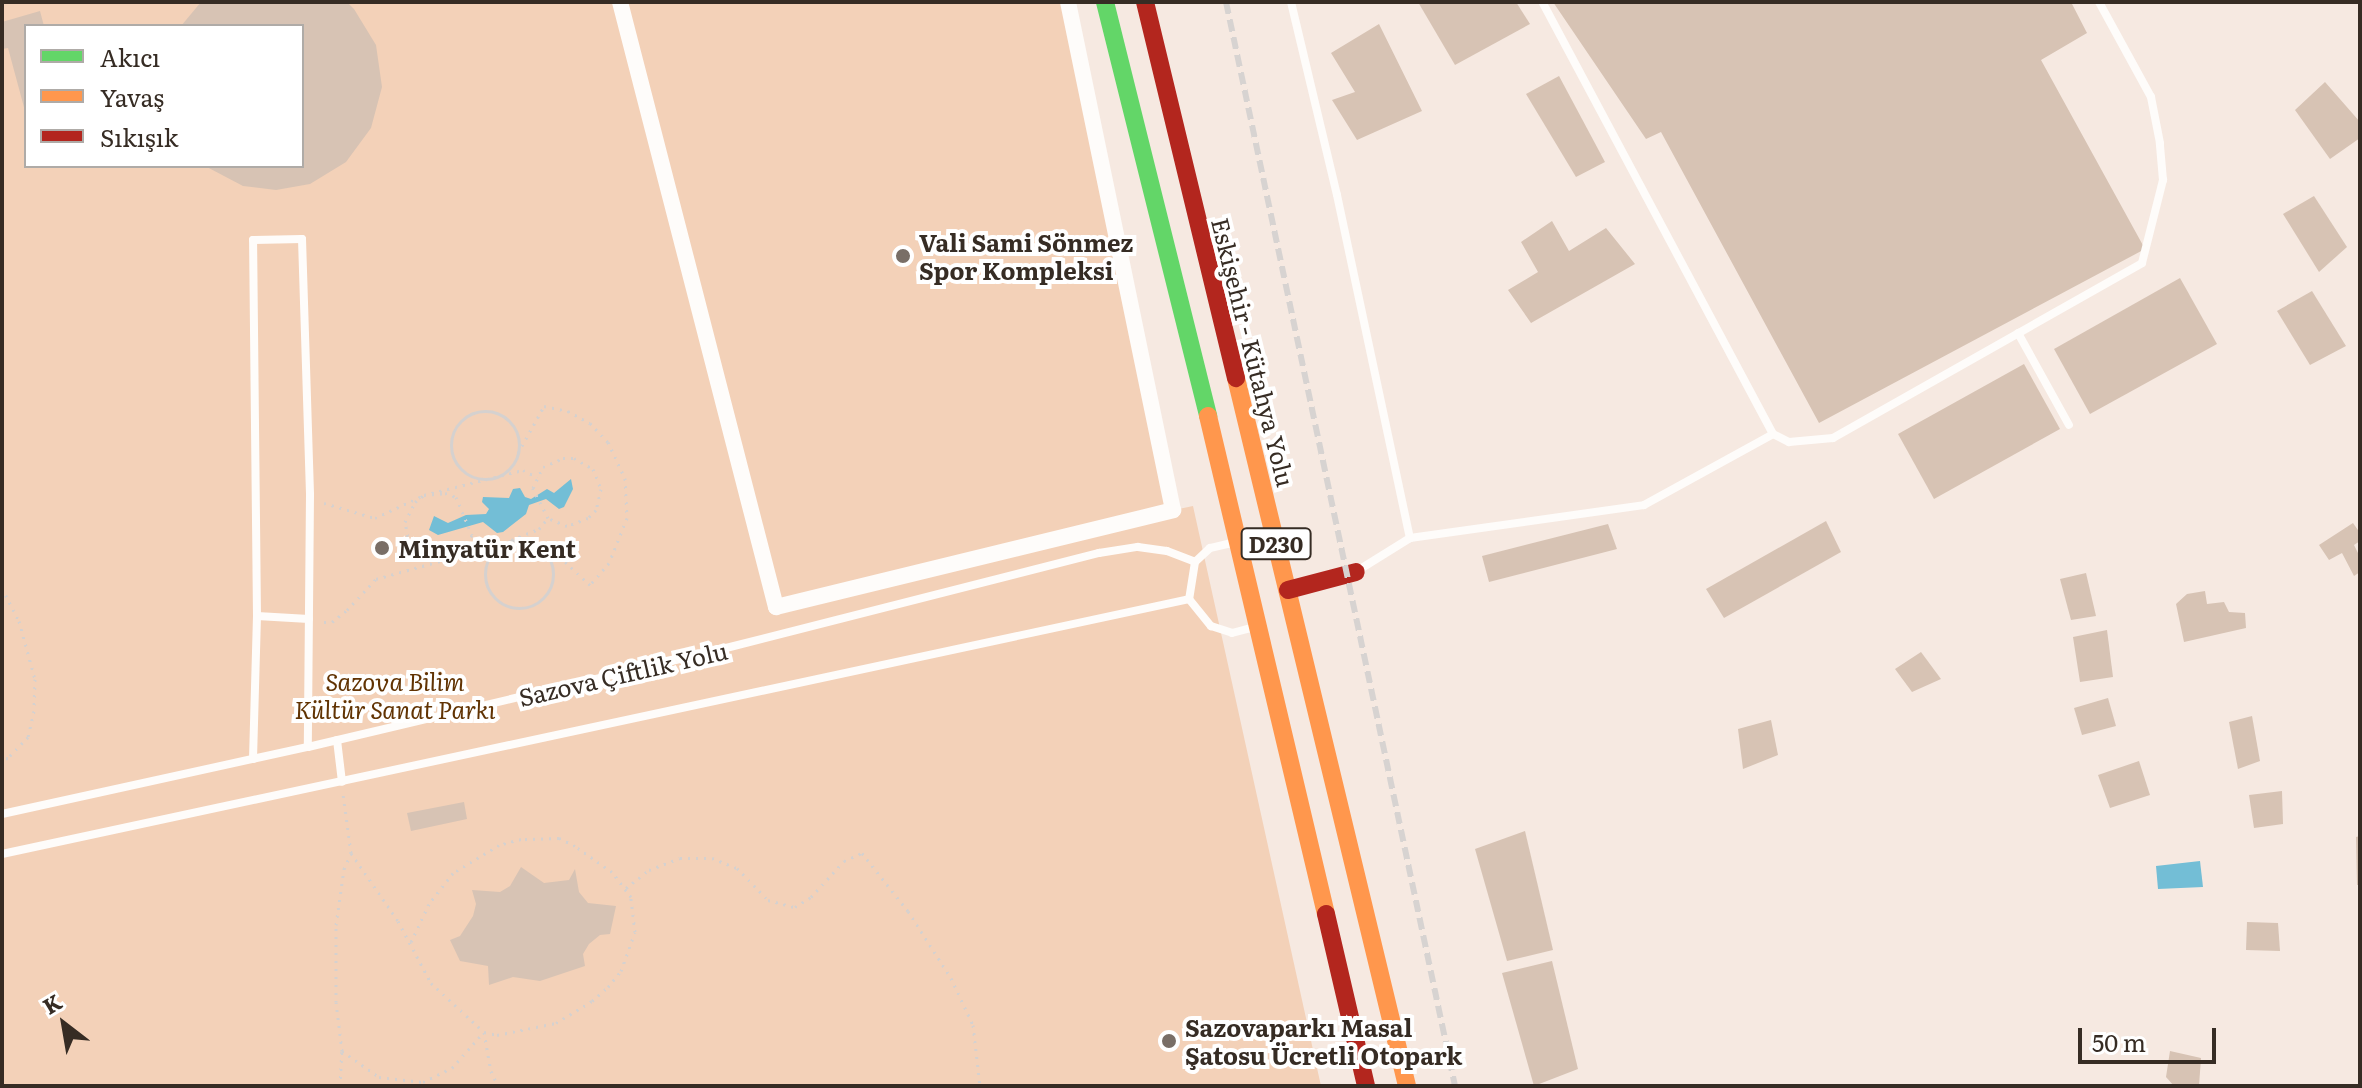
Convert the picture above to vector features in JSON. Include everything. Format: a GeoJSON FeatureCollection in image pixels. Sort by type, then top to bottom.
{"type":"FeatureCollection","features":[{"type":"Feature","properties":{"kind":"main road","name":"D230"},"geometry":{"type":"LineString","coordinates":[[1105,2],[1260,625],[1366,1086]]}},
{"type":"Feature","properties":{"kind":"main road","name":"Eskişehir - Kütahya Yolu"},"geometry":{"type":"LineString","coordinates":[[1145,2],[1407,1086]]}},
{"type":"Feature","properties":{"kind":"main road"},"geometry":{"type":"LineString","coordinates":[[1288,590],[1356,572]]}},
{"type":"Feature","properties":{"kind":"street"},"geometry":{"type":"LineString","coordinates":[[620,2],[776,607],[1173,510],[1068,2]]}},
{"type":"Feature","properties":{"kind":"lane"},"geometry":{"type":"LineString","coordinates":[[1291,2],[1337,195],[1410,538]]}},
{"type":"Feature","properties":{"kind":"lane"},"geometry":{"type":"LineString","coordinates":[[1542,2],[1773,434],[1789,442],[1833,438],[2142,263],[2163,180],[2151,97],[2099,2]]}},
{"type":"Feature","properties":{"kind":"lane"},"geometry":{"type":"LineString","coordinates":[[253,759],[257,616],[253,240],[302,239],[310,495],[308,747]]}},
{"type":"Feature","properties":{"kind":"lane"},"geometry":{"type":"LineString","coordinates":[[2018,333],[2069,425]]}},
{"type":"Feature","properties":{"kind":"lane"},"geometry":{"type":"LineString","coordinates":[[1356,572],[1410,538],[1644,505],[1773,434]]}},
{"type":"Feature","properties":{"kind":"lane"},"geometry":{"type":"LineString","coordinates":[[1239,541],[1210,548],[1195,562],[1189,599],[1211,626],[1232,633],[1260,625]]}},
{"type":"Feature","properties":{"kind":"lane","name":"Sazova Çiftlik Yolu"},"geometry":{"type":"LineString","coordinates":[[2,814],[308,747],[726,648],[1099,553],[1138,547],[1167,551],[1195,562]]}},
{"type":"Feature","properties":{"kind":"lane","name":"Sazova Çiftlik Yolu"},"geometry":{"type":"LineString","coordinates":[[2,854],[1189,599]]}},
{"type":"Feature","properties":{"kind":"lane"},"geometry":{"type":"LineString","coordinates":[[257,616],[309,619]]}},
{"type":"Feature","properties":{"kind":"lane"},"geometry":{"type":"LineString","coordinates":[[337,740],[342,782]]}},
{"type":"Feature","properties":{"kind":"path"},"geometry":{"type":"LineString","coordinates":[[518,453],[517,432],[502,415],[481,411],[461,421],[451,441],[456,463],[474,477],[496,477],[507,472],[518,453],[544,406],[568,411],[590,423],[608,442],[625,478],[629,498],[623,530],[609,563],[590,585],[563,560],[526,541],[504,543],[489,559],[486,582],[498,601],[508,606],[530,606],[548,593],[554,572],[545,551]]}},
{"type":"Feature","properties":{"kind":"path"},"geometry":{"type":"LineString","coordinates":[[563,458],[584,462],[599,478],[600,500],[588,518],[567,526],[548,518],[533,488],[537,477],[543,467],[563,458]]}},
{"type":"Feature","properties":{"kind":"path"},"geometry":{"type":"LineString","coordinates":[[310,495],[350,513],[375,518],[424,495],[523,470],[537,477]]}},
{"type":"Feature","properties":{"kind":"path"},"geometry":{"type":"LineString","coordinates":[[445,493],[456,497],[472,535],[467,545],[450,559],[427,559],[409,544],[405,522],[408,511],[424,495],[445,493]]}},
{"type":"Feature","properties":{"kind":"path"},"geometry":{"type":"LineString","coordinates":[[309,619],[317,623],[332,622],[376,579],[504,543],[539,529],[548,518]]}},
{"type":"Feature","properties":{"kind":"path"},"geometry":{"type":"LineString","coordinates":[[2,588],[19,621],[35,679],[34,711],[28,737],[8,758],[2,759]]}},
{"type":"Feature","properties":{"kind":"path"},"geometry":{"type":"LineString","coordinates":[[342,782],[351,853],[411,942],[431,983],[484,1032],[497,1035],[556,1023],[592,1001],[608,987],[621,971],[635,932],[631,897],[626,888],[595,858],[559,838],[521,839],[489,851],[453,873],[429,904],[411,942]]}},
{"type":"Feature","properties":{"kind":"path"},"geometry":{"type":"LineString","coordinates":[[340,1086],[342,1051],[336,1002],[336,925],[344,869],[351,853]]}},
{"type":"Feature","properties":{"kind":"path"},"geometry":{"type":"LineString","coordinates":[[626,888],[649,870],[680,858],[712,858],[737,868],[768,900],[795,907],[811,897],[844,861],[862,853],[908,911],[951,978],[973,1025],[980,1086]]}},
{"type":"Feature","properties":{"kind":"path"},"geometry":{"type":"LineString","coordinates":[[342,1051],[379,1077],[423,1082],[452,1068],[484,1032]]}},
{"type":"Feature","properties":{"kind":"path"},"geometry":{"type":"LineString","coordinates":[[484,1032],[491,1071],[498,1086]]}},
{"type":"Feature","properties":{"kind":"green space","name":"Sazova Bilim Kültür Sanat Parkı"},"geometry":{"type":"Polygon","coordinates":[[[2,2],[1068,2],[1174,510],[1193,506],[1321,1086],[2,1086],[2,2]]]}},
{"type":"Feature","properties":{"kind":"water"},"geometry":{"type":"Polygon","coordinates":[[[571,479],[573,489],[564,507],[559,509],[546,499],[529,505],[526,514],[503,532],[497,533],[483,522],[438,535],[429,530],[434,516],[448,523],[466,515],[486,514],[489,509],[482,502],[483,497],[509,498],[513,489],[520,488],[525,497],[531,499],[547,489],[554,493],[571,479]]]}},
{"type":"Feature","properties":{"kind":"water"},"geometry":{"type":"Polygon","coordinates":[[[2200,861],[2203,887],[2158,889],[2156,866],[2200,861]]]}},
{"type":"Feature","properties":{"kind":"building"},"geometry":{"type":"Polygon","coordinates":[[[201,2],[347,2],[376,45],[382,87],[371,128],[346,162],[310,184],[276,190],[243,186],[209,168],[304,168],[304,24],[183,24],[201,2]]]}},
{"type":"Feature","properties":{"kind":"building"},"geometry":{"type":"Polygon","coordinates":[[[1418,2],[1516,2],[1530,24],[1455,65],[1418,2]]]}},
{"type":"Feature","properties":{"kind":"building"},"geometry":{"type":"Polygon","coordinates":[[[1553,2],[2071,2],[2087,33],[2041,60],[2145,249],[1819,423],[1661,132],[1646,139],[1553,2]]]}},
{"type":"Feature","properties":{"kind":"building"},"geometry":{"type":"Polygon","coordinates":[[[40,11],[43,24],[24,24],[24,107],[8,48],[2,49],[2,22],[40,11]]]}},
{"type":"Feature","properties":{"kind":"building"},"geometry":{"type":"Polygon","coordinates":[[[1379,24],[1422,111],[1357,140],[1332,100],[1355,92],[1331,53],[1379,24]]]}},
{"type":"Feature","properties":{"kind":"building"},"geometry":{"type":"Polygon","coordinates":[[[1559,76],[1605,162],[1576,177],[1526,94],[1559,76]]]}},
{"type":"Feature","properties":{"kind":"building"},"geometry":{"type":"Polygon","coordinates":[[[2325,82],[2360,122],[2360,138],[2330,159],[2295,110],[2325,82]]]}},
{"type":"Feature","properties":{"kind":"building"},"geometry":{"type":"Polygon","coordinates":[[[2314,196],[2347,247],[2319,272],[2283,214],[2314,196]]]}},
{"type":"Feature","properties":{"kind":"building"},"geometry":{"type":"Polygon","coordinates":[[[1552,221],[1569,251],[1606,228],[1635,264],[1531,323],[1508,290],[1538,272],[1521,242],[1552,221]]]}},
{"type":"Feature","properties":{"kind":"building"},"geometry":{"type":"Polygon","coordinates":[[[2180,278],[2217,344],[2090,414],[2054,349],[2180,278]]]}},
{"type":"Feature","properties":{"kind":"building"},"geometry":{"type":"Polygon","coordinates":[[[2312,291],[2346,346],[2310,365],[2277,311],[2312,291]]]}},
{"type":"Feature","properties":{"kind":"building"},"geometry":{"type":"Polygon","coordinates":[[[2024,364],[2060,429],[1934,499],[1898,434],[2024,364]]]}},
{"type":"Feature","properties":{"kind":"building"},"geometry":{"type":"Polygon","coordinates":[[[1826,521],[1841,552],[1724,618],[1706,589],[1826,521]]]}},
{"type":"Feature","properties":{"kind":"building"},"geometry":{"type":"Polygon","coordinates":[[[2353,523],[2360,533],[2360,541],[2354,545],[2360,557],[2360,572],[2354,576],[2342,553],[2329,560],[2319,545],[2353,523]]]}},
{"type":"Feature","properties":{"kind":"building"},"geometry":{"type":"Polygon","coordinates":[[[1608,524],[1617,549],[1489,582],[1482,556],[1608,524]]]}},
{"type":"Feature","properties":{"kind":"building"},"geometry":{"type":"Polygon","coordinates":[[[2086,573],[2096,616],[2071,620],[2060,579],[2086,573]]]}},
{"type":"Feature","properties":{"kind":"building"},"geometry":{"type":"Polygon","coordinates":[[[2205,591],[2207,604],[2224,602],[2229,612],[2245,613],[2246,628],[2184,642],[2176,604],[2187,594],[2205,591]]]}},
{"type":"Feature","properties":{"kind":"building"},"geometry":{"type":"Polygon","coordinates":[[[2107,630],[2113,677],[2080,682],[2073,637],[2107,630]]]}},
{"type":"Feature","properties":{"kind":"building"},"geometry":{"type":"Polygon","coordinates":[[[1921,652],[1941,679],[1912,692],[1895,669],[1921,652]]]}},
{"type":"Feature","properties":{"kind":"building"},"geometry":{"type":"Polygon","coordinates":[[[2108,698],[2116,726],[2082,735],[2074,708],[2108,698]]]}},
{"type":"Feature","properties":{"kind":"building"},"geometry":{"type":"Polygon","coordinates":[[[2252,716],[2260,761],[2238,769],[2229,722],[2252,716]]]}},
{"type":"Feature","properties":{"kind":"building"},"geometry":{"type":"Polygon","coordinates":[[[1771,720],[1778,755],[1743,769],[1738,729],[1771,720]]]}},
{"type":"Feature","properties":{"kind":"building"},"geometry":{"type":"Polygon","coordinates":[[[2139,761],[2150,795],[2110,808],[2098,775],[2139,761]]]}},
{"type":"Feature","properties":{"kind":"building"},"geometry":{"type":"Polygon","coordinates":[[[2282,791],[2283,824],[2254,828],[2249,795],[2282,791]]]}},
{"type":"Feature","properties":{"kind":"building"},"geometry":{"type":"Polygon","coordinates":[[[464,802],[467,819],[411,831],[407,813],[464,802]]]}},
{"type":"Feature","properties":{"kind":"building"},"geometry":{"type":"Polygon","coordinates":[[[1525,831],[1553,950],[1507,961],[1475,849],[1525,831]]]}},
{"type":"Feature","properties":{"kind":"building"},"geometry":{"type":"Polygon","coordinates":[[[2360,836],[2360,885],[2357,885],[2356,837],[2360,836]]]}},
{"type":"Feature","properties":{"kind":"building"},"geometry":{"type":"Polygon","coordinates":[[[521,867],[544,883],[569,880],[575,869],[579,892],[588,903],[616,906],[610,934],[600,935],[589,944],[583,954],[585,966],[540,981],[513,977],[489,985],[488,966],[460,961],[450,940],[460,936],[473,916],[476,904],[472,890],[500,892],[510,886],[521,867]]]}},
{"type":"Feature","properties":{"kind":"building"},"geometry":{"type":"Polygon","coordinates":[[[2247,922],[2278,923],[2280,951],[2246,950],[2247,922]]]}},
{"type":"Feature","properties":{"kind":"building"},"geometry":{"type":"Polygon","coordinates":[[[1552,961],[1578,1069],[1534,1086],[1502,973],[1552,961]]]}},
{"type":"Feature","properties":{"kind":"building"},"geometry":{"type":"Polygon","coordinates":[[[2170,1051],[2201,1058],[2199,1086],[2174,1086],[2166,1077],[2170,1051]]]}},
{"type":"Feature","properties":{"kind":"railway"},"geometry":{"type":"LineString","coordinates":[[1226,2],[1455,1086]]}},
{"type":"Feature","properties":{"kind":"traffic: fast"},"geometry":{"type":"LineString","coordinates":[[1105,2],[1208,416]]}},
{"type":"Feature","properties":{"kind":"traffic: slow"},"geometry":{"type":"LineString","coordinates":[[1236,378],[1407,1086]]}},
{"type":"Feature","properties":{"kind":"traffic: slow"},"geometry":{"type":"LineString","coordinates":[[1208,416],[1326,914]]}},
{"type":"Feature","properties":{"kind":"traffic: jam"},"geometry":{"type":"LineString","coordinates":[[1145,2],[1236,378]]}},
{"type":"Feature","properties":{"kind":"traffic: jam"},"geometry":{"type":"LineString","coordinates":[[1288,590],[1356,572]]}},
{"type":"Feature","properties":{"kind":"traffic: jam"},"geometry":{"type":"LineString","coordinates":[[1326,914],[1366,1086]]}},
{"type":"Feature","properties":{"kind":"place","name":"Vali Sami Sönmez Spor Kompleksi"},"geometry":{"type":"Point","coordinates":[903,256]}},
{"type":"Feature","properties":{"kind":"place","name":"Minyatür Kent"},"geometry":{"type":"Point","coordinates":[382,548]}},
{"type":"Feature","properties":{"kind":"place","name":"Sazovaparkı Masal Şatosu Ücretli Otopark"},"geometry":{"type":"Point","coordinates":[1169,1041]}}]}
